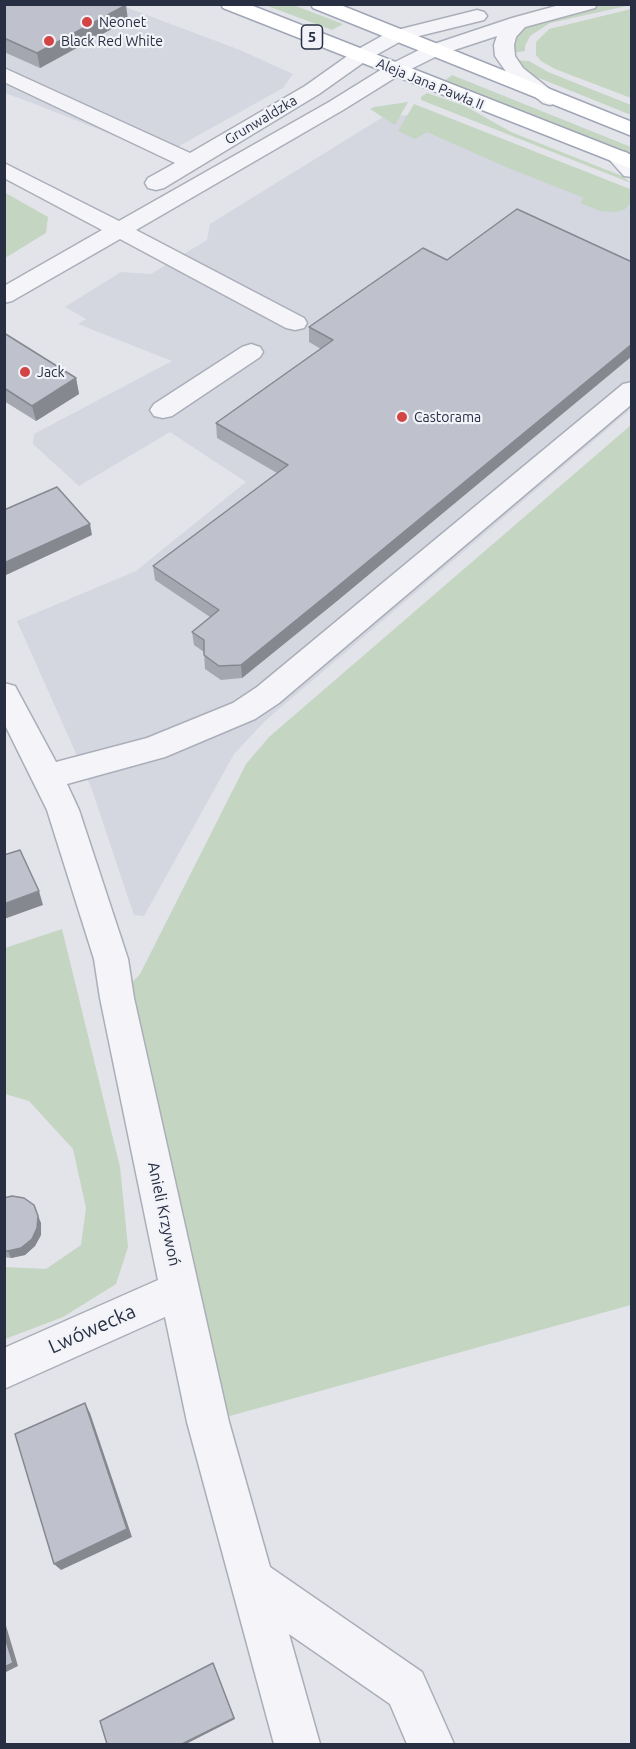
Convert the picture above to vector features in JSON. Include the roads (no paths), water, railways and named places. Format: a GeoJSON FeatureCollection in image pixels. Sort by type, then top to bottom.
{"type":"FeatureCollection","features":[{"type":"Feature","properties":{"kind":"main road","name":"Aleja Jana Pawła II"},"geometry":{"type":"LineString","coordinates":[[230,4],[627,164]]}},
{"type":"Feature","properties":{"kind":"main road","name":"Aleja Jana Pawła II"},"geometry":{"type":"LineString","coordinates":[[320,4],[550,99],[632,130]]}},
{"type":"Feature","properties":{"kind":"street","name":"Grunwaldzka"},"geometry":{"type":"LineString","coordinates":[[4,272],[312,90],[360,56],[396,36],[532,4]]}},
{"type":"Feature","properties":{"kind":"street","name":"Grunwaldzka"},"geometry":{"type":"LineString","coordinates":[[4,296],[120,231],[394,70],[432,51],[519,22],[588,4]]}},
{"type":"Feature","properties":{"kind":"street"},"geometry":{"type":"LineString","coordinates":[[519,22],[510,30],[504,45],[505,56],[511,65],[550,99]]}},
{"type":"Feature","properties":{"kind":"street"},"geometry":{"type":"LineString","coordinates":[[4,74],[191,162]]}},
{"type":"Feature","properties":{"kind":"street"},"geometry":{"type":"LineString","coordinates":[[4,169],[116,206],[120,231],[295,323]]}},
{"type":"Feature","properties":{"kind":"street"},"geometry":{"type":"LineString","coordinates":[[163,410],[251,352]]}},
{"type":"Feature","properties":{"kind":"street"},"geometry":{"type":"LineString","coordinates":[[48,777],[154,748],[210,727],[260,701],[632,390]]}},
{"type":"Feature","properties":{"kind":"street","name":"Anieli Krzywoń"},"geometry":{"type":"LineString","coordinates":[[4,694],[63,810],[111,958],[117,998],[208,1422],[297,1744]]}},
{"type":"Feature","properties":{"kind":"street","name":"Lwówecka"},"geometry":{"type":"LineString","coordinates":[[4,1369],[180,1290]]}},
{"type":"Feature","properties":{"kind":"street"},"geometry":{"type":"LineString","coordinates":[[252,1581],[406,1688],[431,1744]]}},
{"type":"Feature","properties":{"kind":"place","name":"Neonet"},"geometry":{"type":"Point","coordinates":[87,22]}},
{"type":"Feature","properties":{"kind":"place","name":"Black Red White"},"geometry":{"type":"Point","coordinates":[49,41]}},
{"type":"Feature","properties":{"kind":"place","name":"Jack"},"geometry":{"type":"Point","coordinates":[25,372]}},
{"type":"Feature","properties":{"kind":"place","name":"Castorama"},"geometry":{"type":"Point","coordinates":[402,417]}}]}
